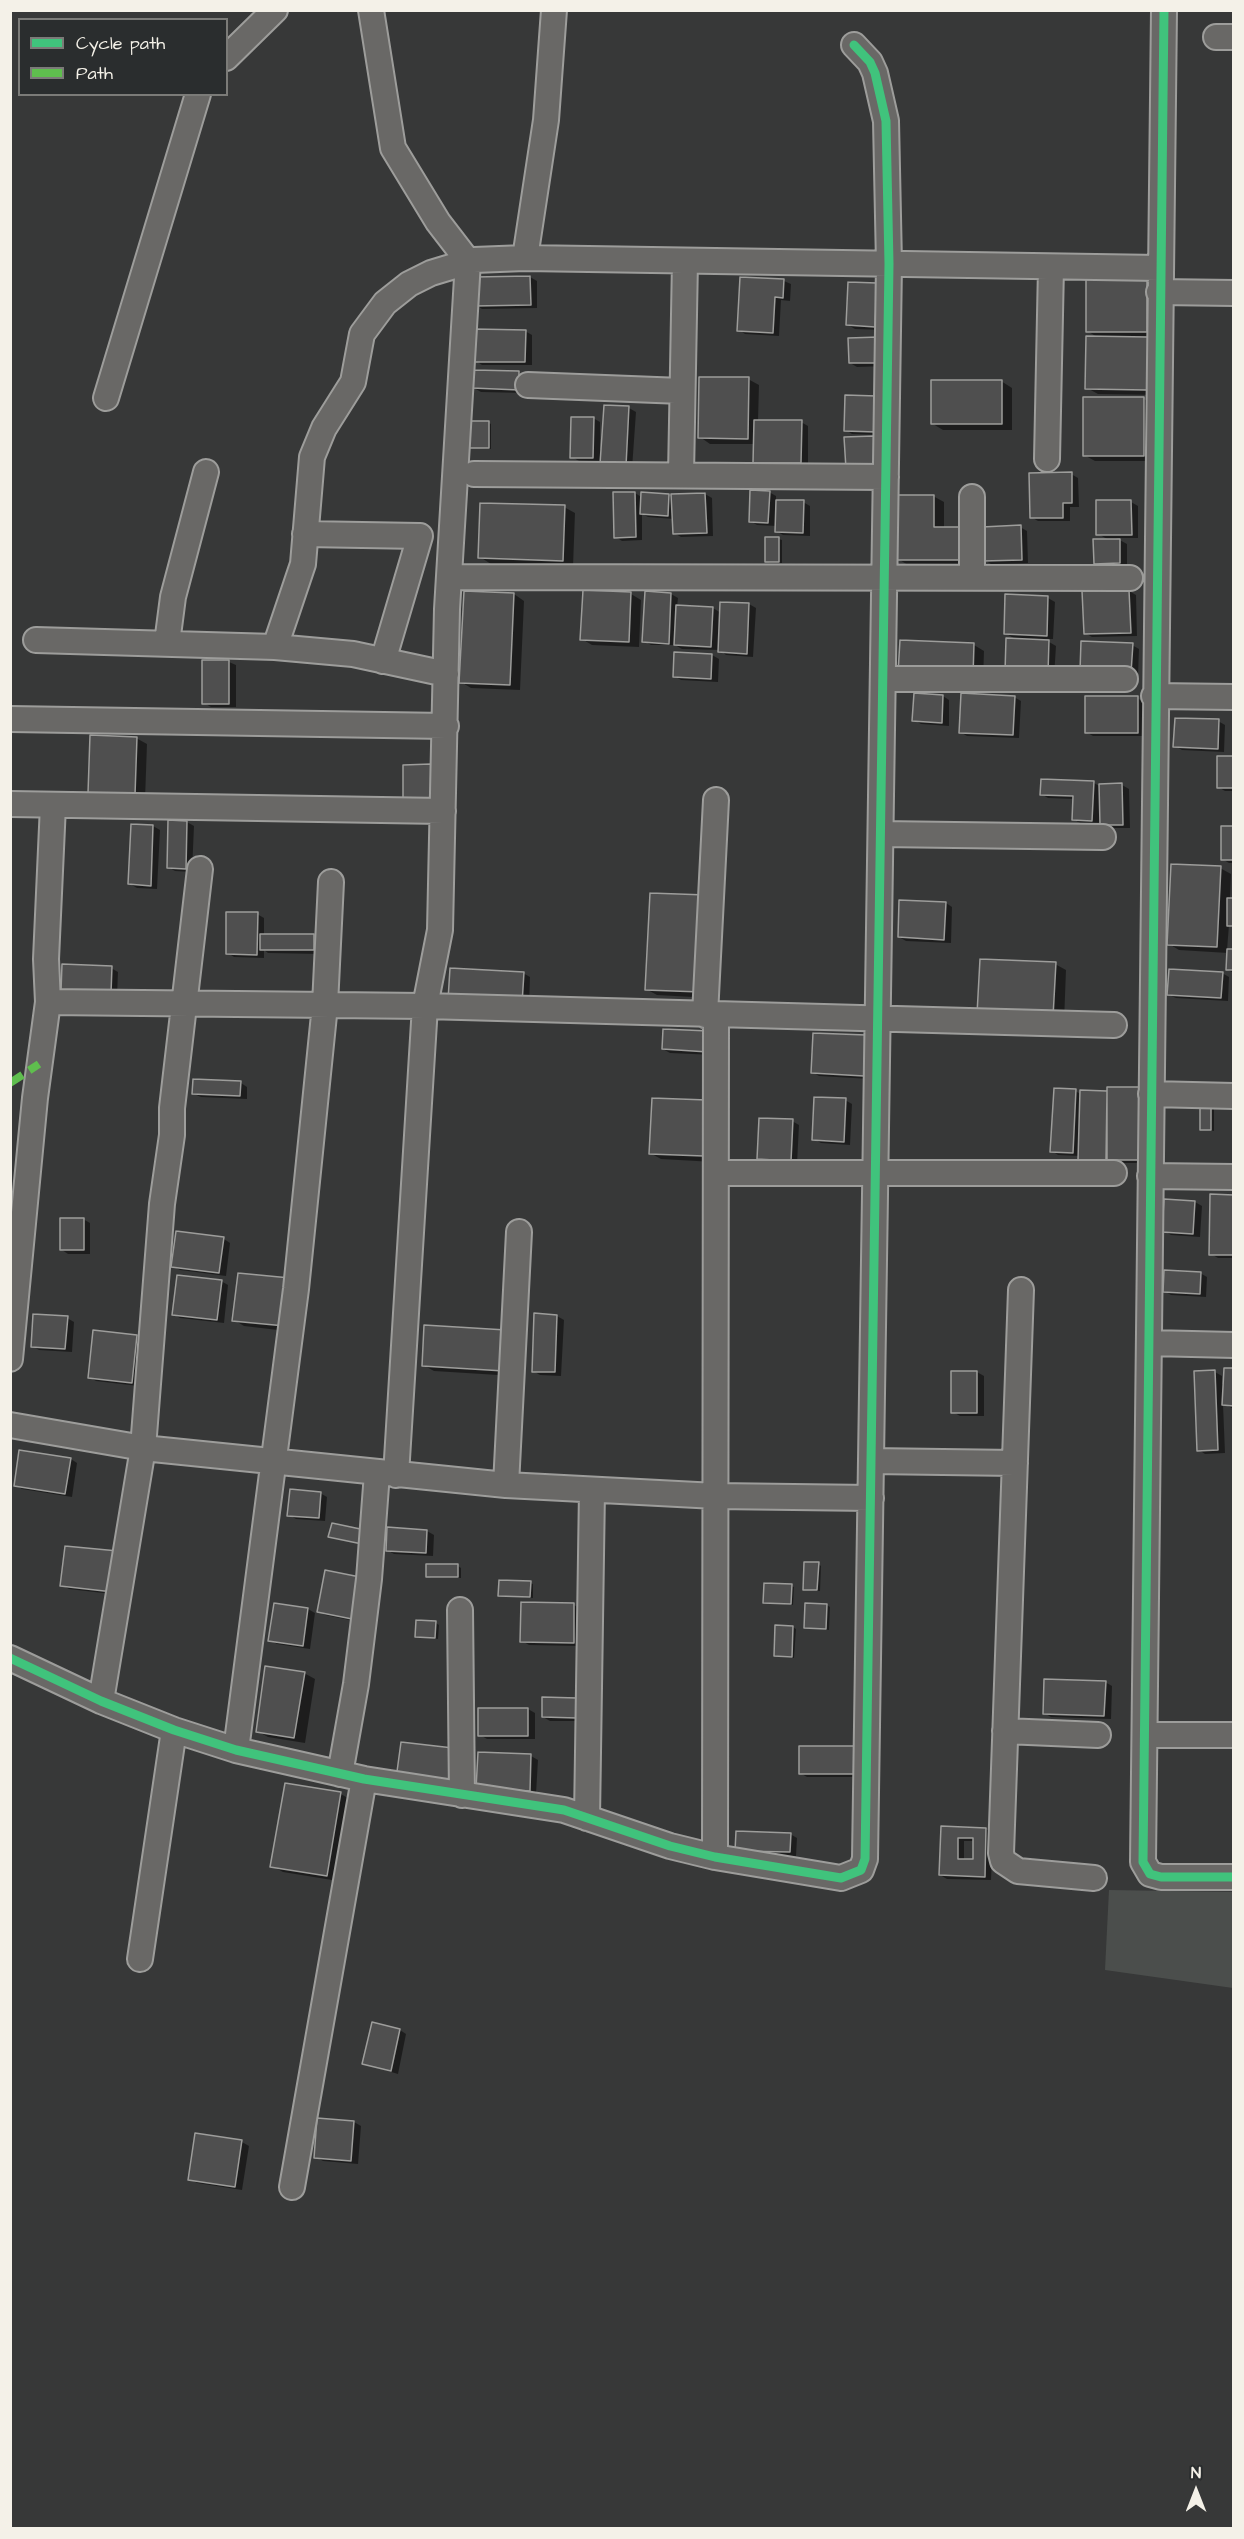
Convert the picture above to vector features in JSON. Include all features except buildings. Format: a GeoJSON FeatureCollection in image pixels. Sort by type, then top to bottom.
{"type":"FeatureCollection","features":[{"type":"Feature","properties":{"kind":"street"},"geometry":{"type":"LineString","coordinates":[[228,56],[275,10]]}},
{"type":"Feature","properties":{"kind":"street"},"geometry":{"type":"LineString","coordinates":[[340,1774],[356,1684],[369,1579],[386,1474],[425,1006],[440,930],[449,577],[468,261],[438,222],[393,148],[371,10]]}},
{"type":"Feature","properties":{"kind":"street"},"geometry":{"type":"LineString","coordinates":[[525,258],[546,120],[554,10]]}},
{"type":"Feature","properties":{"kind":"street"},"geometry":{"type":"LineString","coordinates":[[1164,10],[1154,696],[1145,1868],[1150,1874],[1161,1877],[1233,1877]]}},
{"type":"Feature","properties":{"kind":"street"},"geometry":{"type":"LineString","coordinates":[[10,1658],[101,1701],[174,1730],[236,1750],[364,1779],[544,1806],[670,1846],[715,1857],[841,1878],[861,1870],[866,1859],[889,264],[886,121],[875,73],[870,62],[854,45]]}},
{"type":"Feature","properties":{"kind":"street"},"geometry":{"type":"LineString","coordinates":[[106,398],[197,96]]}},
{"type":"Feature","properties":{"kind":"street"},"geometry":{"type":"LineString","coordinates":[[275,647],[301,573],[312,458],[324,428],[353,382],[362,334],[385,303],[409,284],[452,264],[525,258],[1159,268]]}},
{"type":"Feature","properties":{"kind":"street"},"geometry":{"type":"LineString","coordinates":[[681,476],[684,261]]}},
{"type":"Feature","properties":{"kind":"street"},"geometry":{"type":"LineString","coordinates":[[1047,459],[1051,267]]}},
{"type":"Feature","properties":{"kind":"street"},"geometry":{"type":"LineString","coordinates":[[1159,292],[1233,293]]}},
{"type":"Feature","properties":{"kind":"street"},"geometry":{"type":"LineString","coordinates":[[528,385],[682,391]]}},
{"type":"Feature","properties":{"kind":"street"},"geometry":{"type":"LineString","coordinates":[[167,643],[173,597],[206,472]]}},
{"type":"Feature","properties":{"kind":"street"},"geometry":{"type":"LineString","coordinates":[[474,474],[886,477]]}},
{"type":"Feature","properties":{"kind":"street"},"geometry":{"type":"LineString","coordinates":[[972,497],[972,578]]}},
{"type":"Feature","properties":{"kind":"street"},"geometry":{"type":"LineString","coordinates":[[305,534],[420,536],[383,661]]}},
{"type":"Feature","properties":{"kind":"street"},"geometry":{"type":"LineString","coordinates":[[449,577],[1130,578]]}},
{"type":"Feature","properties":{"kind":"street"},"geometry":{"type":"LineString","coordinates":[[36,640],[275,647],[353,654],[446,674]]}},
{"type":"Feature","properties":{"kind":"street"},"geometry":{"type":"LineString","coordinates":[[883,679],[1125,679]]}},
{"type":"Feature","properties":{"kind":"street"},"geometry":{"type":"LineString","coordinates":[[1154,696],[1233,697]]}},
{"type":"Feature","properties":{"kind":"street"},"geometry":{"type":"LineString","coordinates":[[10,719],[446,726]]}},
{"type":"Feature","properties":{"kind":"street"},"geometry":{"type":"LineString","coordinates":[[715,1857],[717,1173],[711,1016],[716,800]]}},
{"type":"Feature","properties":{"kind":"street"},"geometry":{"type":"LineString","coordinates":[[10,804],[443,811]]}},
{"type":"Feature","properties":{"kind":"street"},"geometry":{"type":"LineString","coordinates":[[10,1359],[33,1119],[48,1002],[46,959],[52,805]]}},
{"type":"Feature","properties":{"kind":"street"},"geometry":{"type":"LineString","coordinates":[[881,834],[1103,837]]}},
{"type":"Feature","properties":{"kind":"street"},"geometry":{"type":"LineString","coordinates":[[101,1701],[143,1448],[162,1204],[200,869]]}},
{"type":"Feature","properties":{"kind":"street"},"geometry":{"type":"LineString","coordinates":[[236,1750],[295,1300],[325,1005],[331,882]]}},
{"type":"Feature","properties":{"kind":"street"},"geometry":{"type":"LineString","coordinates":[[48,1002],[425,1006],[878,1021],[1114,1025]]}},
{"type":"Feature","properties":{"kind":"street"},"geometry":{"type":"LineString","coordinates":[[1151,1094],[1233,1096]]}},
{"type":"Feature","properties":{"kind":"street"},"geometry":{"type":"LineString","coordinates":[[717,1173],[1114,1173]]}},
{"type":"Feature","properties":{"kind":"street"},"geometry":{"type":"LineString","coordinates":[[1150,1176],[1233,1177]]}},
{"type":"Feature","properties":{"kind":"street"},"geometry":{"type":"LineString","coordinates":[[506,1485],[519,1232]]}},
{"type":"Feature","properties":{"kind":"street"},"geometry":{"type":"LineString","coordinates":[[1021,1290],[1001,1844],[1003,1860],[1018,1871],[1094,1878]]}},
{"type":"Feature","properties":{"kind":"street"},"geometry":{"type":"LineString","coordinates":[[1150,1343],[1233,1345]]}},
{"type":"Feature","properties":{"kind":"street"},"geometry":{"type":"LineString","coordinates":[[10,1425],[143,1448],[506,1485],[716,1496],[871,1498]]}},
{"type":"Feature","properties":{"kind":"street"},"geometry":{"type":"LineString","coordinates":[[871,1461],[1015,1463]]}},
{"type":"Feature","properties":{"kind":"street"},"geometry":{"type":"LineString","coordinates":[[587,1818],[592,1490]]}},
{"type":"Feature","properties":{"kind":"street"},"geometry":{"type":"LineString","coordinates":[[460,1610],[462,1795]]}},
{"type":"Feature","properties":{"kind":"street"},"geometry":{"type":"LineString","coordinates":[[140,1959],[174,1730]]}},
{"type":"Feature","properties":{"kind":"street"},"geometry":{"type":"LineString","coordinates":[[1005,1731],[1098,1735]]}},
{"type":"Feature","properties":{"kind":"street"},"geometry":{"type":"LineString","coordinates":[[1145,1736],[1233,1736]]}},
{"type":"Feature","properties":{"kind":"street"},"geometry":{"type":"LineString","coordinates":[[292,2187],[364,1779]]}},
{"type":"Feature","properties":{"kind":"shaded area"},"geometry":{"type":"Polygon","coordinates":[[[1109,1890],[1233,1892],[1233,1988],[1105,1970],[1109,1890]]]}},
{"type":"Feature","properties":{"kind":"marked path"},"geometry":{"type":"LineString","coordinates":[[10,1083],[39,1064]]}},
{"type":"Feature","properties":{"kind":"cycle path"},"geometry":{"type":"LineString","coordinates":[[1164,10],[1143,1862],[1150,1874],[1161,1877],[1234,1877]]}},
{"type":"Feature","properties":{"kind":"cycle path"},"geometry":{"type":"LineString","coordinates":[[10,1658],[101,1701],[174,1730],[236,1750],[364,1779],[564,1810],[670,1846],[715,1857],[841,1878],[861,1870],[865,1859],[889,264],[886,121],[875,73],[870,62],[854,45]]}}]}
